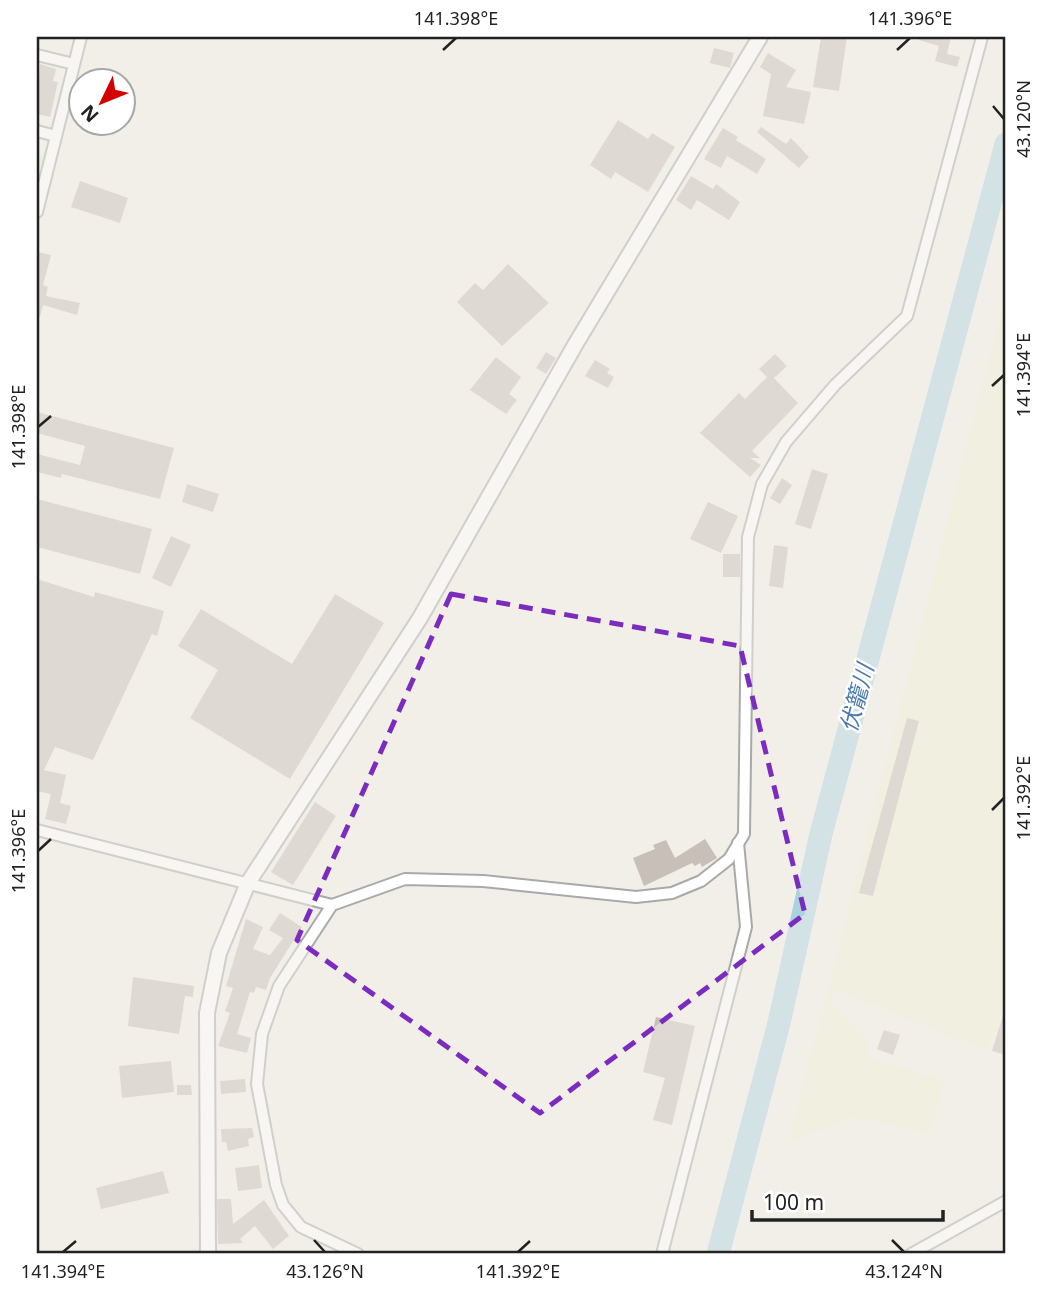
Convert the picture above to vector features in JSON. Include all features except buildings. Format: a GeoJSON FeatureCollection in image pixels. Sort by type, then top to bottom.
{"type":"FeatureCollection","features":[{"type":"Feature","properties":{"kind":"street"},"geometry":{"type":"LineString","coordinates":[[37,206],[81,37]]}},
{"type":"Feature","properties":{"kind":"street"},"geometry":{"type":"LineString","coordinates":[[208,1254],[207,1013],[219,953],[248,883],[420,618],[575,345],[760,37]]}},
{"type":"Feature","properties":{"kind":"street"},"geometry":{"type":"LineString","coordinates":[[37,830],[332,905],[405,879],[483,881],[636,897],[672,893],[701,881],[729,859],[744,834],[748,537],[762,484],[786,442],[835,384],[907,316],[982,37]]}},
{"type":"Feature","properties":{"kind":"street"},"geometry":{"type":"LineString","coordinates":[[37,55],[74,64]]}},
{"type":"Feature","properties":{"kind":"street"},"geometry":{"type":"LineString","coordinates":[[37,131],[56,136]]}},
{"type":"Feature","properties":{"kind":"street"},"geometry":{"type":"LineString","coordinates":[[662,1254],[746,926],[738,843]]}},
{"type":"Feature","properties":{"kind":"street"},"geometry":{"type":"LineString","coordinates":[[332,905],[279,986],[262,1034],[257,1084],[276,1185],[283,1205],[301,1227],[358,1254]]}},
{"type":"Feature","properties":{"kind":"street"},"geometry":{"type":"LineString","coordinates":[[911,1254],[1006,1201]]}},
{"type":"Feature","properties":{"kind":"highlighted area"},"geometry":{"type":"Polygon","coordinates":[[[451,594],[740,646],[805,914],[540,1113],[297,940],[451,594]]]}},
{"type":"Feature","properties":{"kind":"green space"},"geometry":{"type":"Polygon","coordinates":[[[37,136],[41,136],[38,154],[45,156],[37,188],[37,136]]]}},
{"type":"Feature","properties":{"kind":"green space"},"geometry":{"type":"Polygon","coordinates":[[[1006,294],[1006,910],[1000,927],[1006,933],[1006,1004],[987,1051],[835,989],[830,1005],[863,1033],[871,1058],[944,1081],[931,1133],[854,1117],[789,1142],[1006,294]]]}},
{"type":"Feature","properties":{"kind":"waterway","name":"伏籠川"},"geometry":{"type":"LineString","coordinates":[[718,1254],[779,1023],[821,834],[1006,144]]}}]}
